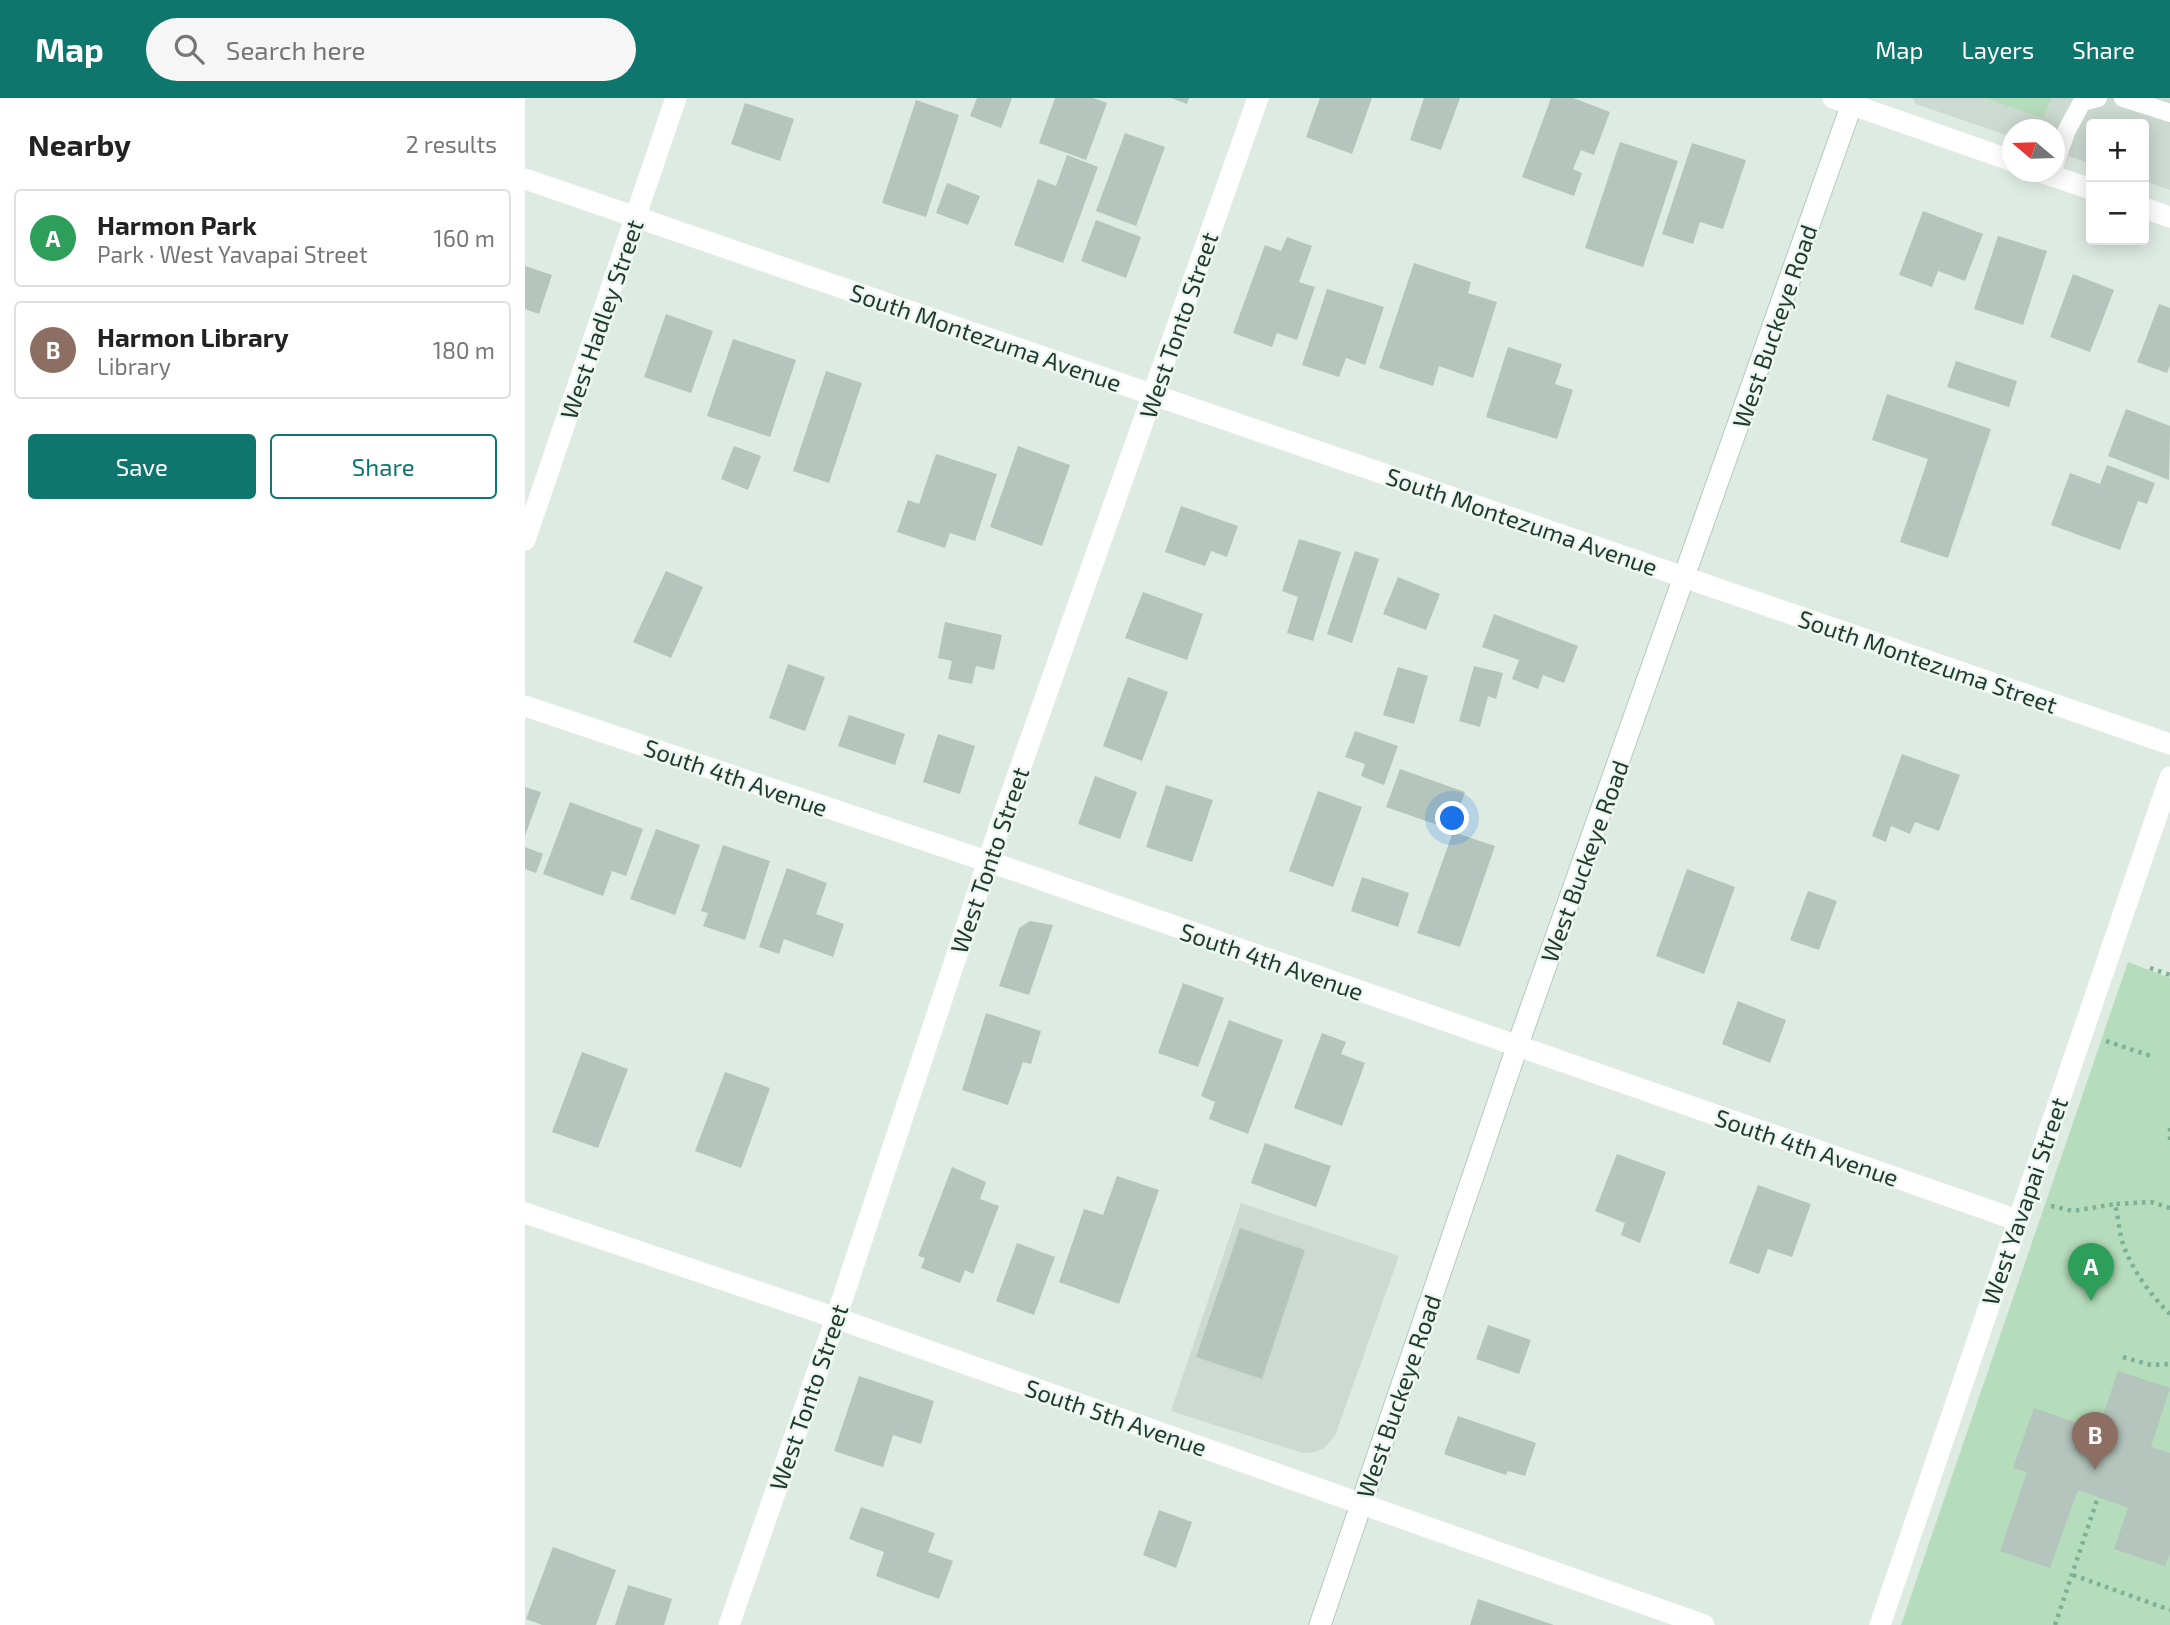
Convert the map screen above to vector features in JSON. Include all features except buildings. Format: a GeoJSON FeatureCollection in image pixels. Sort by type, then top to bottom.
{"type":"FeatureCollection","features":[{"type":"Feature","properties":{"kind":"street","name":"West Hadley Street"},"geometry":{"type":"LineString","coordinates":[[525,540],[676,98]]}},
{"type":"Feature","properties":{"kind":"street","name":"West Tonto Street"},"geometry":{"type":"LineString","coordinates":[[729,1625],[836,1318],[988,862],[1258,98]]}},
{"type":"Feature","properties":{"kind":"street"},"geometry":{"type":"LineString","coordinates":[[1846,100],[2002,157]]}},
{"type":"Feature","properties":{"kind":"street","name":"West Buckeye Road"},"geometry":{"type":"LineString","coordinates":[[1320,1625],[1517,1047],[1686,578],[1846,100]]}},
{"type":"Feature","properties":{"kind":"street"},"geometry":{"type":"LineString","coordinates":[[2065,178],[2086,187]]}},
{"type":"Feature","properties":{"kind":"street","name":"South Montezuma Avenue"},"geometry":{"type":"LineString","coordinates":[[525,179],[1686,578]]}},
{"type":"Feature","properties":{"kind":"street"},"geometry":{"type":"LineString","coordinates":[[2149,210],[2170,217]]}},
{"type":"Feature","properties":{"kind":"street","name":"South Montezuma Street"},"geometry":{"type":"LineString","coordinates":[[1686,578],[2170,744]]}},
{"type":"Feature","properties":{"kind":"street","name":"South 4th Avenue"},"geometry":{"type":"LineString","coordinates":[[525,706],[988,862],[2017,1220]]}},
{"type":"Feature","properties":{"kind":"street","name":"West Yavapai Street"},"geometry":{"type":"LineString","coordinates":[[1880,1625],[2170,777]]}},
{"type":"Feature","properties":{"kind":"street","name":"South 5th Avenue"},"geometry":{"type":"LineString","coordinates":[[525,1213],[836,1318],[1705,1625]]}},
{"type":"Feature","properties":{"kind":"lane"},"geometry":{"type":"LineString","coordinates":[[2065,134],[2082,102],[2098,98]]}},
{"type":"Feature","properties":{"kind":"lane"},"geometry":{"type":"LineString","coordinates":[[2123,98],[2170,113]]}},
{"type":"Feature","properties":{"kind":"path"},"geometry":{"type":"LineString","coordinates":[[2150,968],[2170,975]]}},
{"type":"Feature","properties":{"kind":"path"},"geometry":{"type":"LineString","coordinates":[[2082,1032],[2154,1057]]}},
{"type":"Feature","properties":{"kind":"path"},"geometry":{"type":"LineString","coordinates":[[2170,1128],[2170,1145]]}},
{"type":"Feature","properties":{"kind":"path"},"geometry":{"type":"LineString","coordinates":[[2025,1199],[2073,1211],[2115,1204],[2151,1202],[2170,1208]]}},
{"type":"Feature","properties":{"kind":"path"},"geometry":{"type":"LineString","coordinates":[[2115,1204],[2122,1241],[2129,1258],[2148,1289],[2170,1314]]}},
{"type":"Feature","properties":{"kind":"path"},"geometry":{"type":"LineString","coordinates":[[2123,1357],[2151,1365],[2170,1364]]}},
{"type":"Feature","properties":{"kind":"path"},"geometry":{"type":"LineString","coordinates":[[2055,1625],[2098,1497]]}},
{"type":"Feature","properties":{"kind":"path"},"geometry":{"type":"LineString","coordinates":[[2073,1575],[2170,1610]]}},
{"type":"Feature","properties":{"kind":"shaded area"},"geometry":{"type":"Polygon","coordinates":[[[1912,98],[2170,98],[2170,190],[2149,183],[2149,119],[2086,119],[2086,162],[2065,155],[2065,119],[2002,119],[2002,134],[1916,104],[1912,98]]]}},
{"type":"Feature","properties":{"kind":"shaded area"},"geometry":{"type":"Polygon","coordinates":[[[1241,1203],[1399,1256],[1335,1436],[1324,1448],[1315,1452],[1303,1453],[1171,1411],[1241,1203]]]}},
{"type":"Feature","properties":{"kind":"green space"},"geometry":{"type":"Polygon","coordinates":[[[1985,98],[2052,98],[2043,118],[1985,98]]]}},
{"type":"Feature","properties":{"kind":"green space"},"geometry":{"type":"Polygon","coordinates":[[[2128,962],[2170,978],[2170,1625],[1901,1625],[2128,962]]]}},
{"type":"Feature","properties":{"kind":"place","name":"Harmon Park"},"geometry":{"type":"Point","coordinates":[2091,1301]}},
{"type":"Feature","properties":{"kind":"place","name":"Harmon Library"},"geometry":{"type":"Point","coordinates":[2095,1470]}}]}
